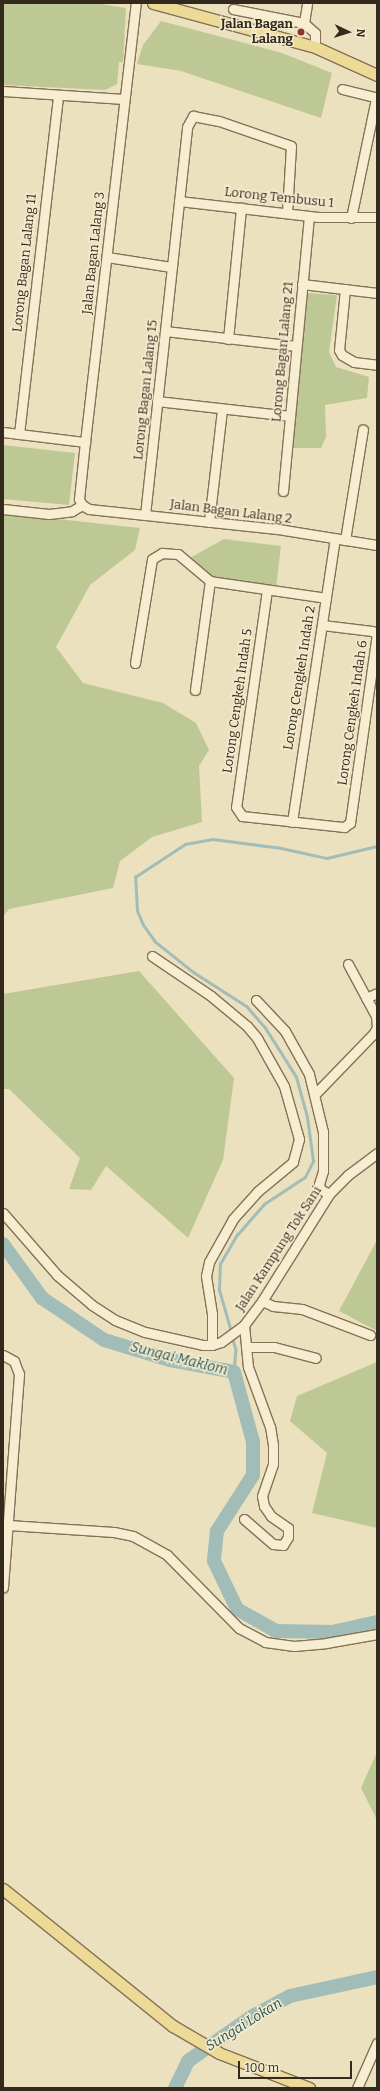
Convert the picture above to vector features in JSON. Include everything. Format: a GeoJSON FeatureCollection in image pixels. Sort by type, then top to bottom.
{"type":"FeatureCollection","features":[{"type":"Feature","properties":{"kind":"main road"},"geometry":{"type":"LineString","coordinates":[[153,3],[315,47],[377,75]]}},
{"type":"Feature","properties":{"kind":"main road"},"geometry":{"type":"LineString","coordinates":[[3,1889],[173,2026],[219,2053],[309,2088]]}},
{"type":"Feature","properties":{"kind":"street","name":"Jalan Bagan Lalang 3"},"geometry":{"type":"LineString","coordinates":[[82,505],[79,499],[85,442],[136,3]]}},
{"type":"Feature","properties":{"kind":"street"},"geometry":{"type":"LineString","coordinates":[[304,23],[307,3]]}},
{"type":"Feature","properties":{"kind":"street"},"geometry":{"type":"LineString","coordinates":[[231,25],[233,6],[304,23],[315,33],[315,47]]}},
{"type":"Feature","properties":{"kind":"street"},"geometry":{"type":"LineString","coordinates":[[342,89],[376,98],[351,218]]}},
{"type":"Feature","properties":{"kind":"street"},"geometry":{"type":"LineString","coordinates":[[3,92],[124,99]]}},
{"type":"Feature","properties":{"kind":"street","name":"Lorong Bagan Lalang 11"},"geometry":{"type":"LineString","coordinates":[[20,434],[58,95]]}},
{"type":"Feature","properties":{"kind":"street","name":"Lorong Bagan Lalang 15"},"geometry":{"type":"LineString","coordinates":[[145,515],[187,127],[193,116],[198,115],[291,146],[287,213]]}},
{"type":"Feature","properties":{"kind":"street","name":"Lorong Tembusu 1"},"geometry":{"type":"LineString","coordinates":[[179,201],[309,216],[351,218],[377,217]]}},
{"type":"Feature","properties":{"kind":"street"},"geometry":{"type":"LineString","coordinates":[[228,338],[241,208]]}},
{"type":"Feature","properties":{"kind":"street","name":"Lorong Bagan Lalang 21"},"geometry":{"type":"LineString","coordinates":[[283,491],[309,216]]}},
{"type":"Feature","properties":{"kind":"street"},"geometry":{"type":"LineString","coordinates":[[107,257],[171,267]]}},
{"type":"Feature","properties":{"kind":"street"},"geometry":{"type":"LineString","coordinates":[[302,284],[377,293]]}},
{"type":"Feature","properties":{"kind":"street"},"geometry":{"type":"LineString","coordinates":[[345,289],[339,350],[342,355],[354,362],[377,365]]}},
{"type":"Feature","properties":{"kind":"street"},"geometry":{"type":"LineString","coordinates":[[165,331],[296,346]]}},
{"type":"Feature","properties":{"kind":"street"},"geometry":{"type":"LineString","coordinates":[[157,401],[290,416]]}},
{"type":"Feature","properties":{"kind":"street"},"geometry":{"type":"LineString","coordinates":[[209,522],[222,409]]}},
{"type":"Feature","properties":{"kind":"street"},"geometry":{"type":"LineString","coordinates":[[345,540],[363,429]]}},
{"type":"Feature","properties":{"kind":"street"},"geometry":{"type":"LineString","coordinates":[[3,432],[85,442]]}},
{"type":"Feature","properties":{"kind":"street"},"geometry":{"type":"LineString","coordinates":[[3,509],[49,514],[72,511],[82,505]]}},
{"type":"Feature","properties":{"kind":"street","name":"Jalan Bagan Lalang 2"},"geometry":{"type":"LineString","coordinates":[[82,505],[89,509],[209,522],[335,538],[377,545]]}},
{"type":"Feature","properties":{"kind":"street","name":"Lorong Cengkeh Indah 2"},"geometry":{"type":"LineString","coordinates":[[292,822],[319,632],[322,625],[335,538]]}},
{"type":"Feature","properties":{"kind":"street"},"geometry":{"type":"LineString","coordinates":[[135,663],[152,559],[162,553],[178,554],[210,582],[326,598]]}},
{"type":"Feature","properties":{"kind":"street"},"geometry":{"type":"LineString","coordinates":[[195,690],[210,582]]}},
{"type":"Feature","properties":{"kind":"street","name":"Lorong Cengkeh Indah 5"},"geometry":{"type":"LineString","coordinates":[[267,590],[236,807],[239,814],[292,822]]}},
{"type":"Feature","properties":{"kind":"street","name":"Lorong Cengkeh Indah 6"},"geometry":{"type":"LineString","coordinates":[[292,822],[348,826],[352,817],[376,634],[372,631],[322,625]]}},
{"type":"Feature","properties":{"kind":"street"},"geometry":{"type":"LineString","coordinates":[[3,1213],[57,1275],[92,1305],[115,1320],[145,1332],[204,1345],[216,1343],[206,1276],[209,1262],[233,1219],[258,1191],[293,1162],[299,1139],[284,1086],[247,1026],[211,996],[152,956]]}},
{"type":"Feature","properties":{"kind":"street"},"geometry":{"type":"LineString","coordinates":[[316,1093],[374,1033],[376,1016],[348,964]]}},
{"type":"Feature","properties":{"kind":"street"},"geometry":{"type":"LineString","coordinates":[[366,998],[377,993]]}},
{"type":"Feature","properties":{"kind":"street"},"geometry":{"type":"LineString","coordinates":[[256,1000],[285,1031],[309,1074],[316,1093],[324,1153],[323,1171],[319,1184],[320,1189],[329,1194]]}},
{"type":"Feature","properties":{"kind":"street","name":"Jalan Kampung Tok Sani"},"geometry":{"type":"LineString","coordinates":[[216,1343],[243,1326],[262,1301],[329,1194],[348,1175],[377,1153]]}},
{"type":"Feature","properties":{"kind":"street"},"geometry":{"type":"LineString","coordinates":[[262,1301],[272,1306],[302,1309],[370,1335]]}},
{"type":"Feature","properties":{"kind":"street"},"geometry":{"type":"LineString","coordinates":[[243,1326],[253,1384],[270,1427],[273,1445],[273,1464],[262,1496],[264,1506],[271,1516],[288,1528],[288,1537],[283,1545],[273,1544],[244,1520]]}},
{"type":"Feature","properties":{"kind":"street"},"geometry":{"type":"LineString","coordinates":[[246,1347],[274,1347],[316,1358]]}},
{"type":"Feature","properties":{"kind":"street"},"geometry":{"type":"LineString","coordinates":[[3,1355],[14,1361],[19,1374],[7,1475],[8,1525],[3,1587]]}},
{"type":"Feature","properties":{"kind":"street"},"geometry":{"type":"LineString","coordinates":[[8,1525],[114,1532],[133,1536],[167,1555],[199,1585],[208,1599],[239,1628],[266,1642],[294,1646],[326,1643],[377,1634]]}},
{"type":"Feature","properties":{"kind":"street"},"geometry":{"type":"LineString","coordinates":[[357,2088],[377,2043]]}},
{"type":"Feature","properties":{"kind":"green space"},"geometry":{"type":"Polygon","coordinates":[[[3,3],[95,3],[126,8],[123,62],[119,62],[117,84],[105,90],[3,85],[3,3]]]}},
{"type":"Feature","properties":{"kind":"green space"},"geometry":{"type":"Polygon","coordinates":[[[161,21],[282,53],[332,73],[321,118],[181,71],[137,64],[143,45],[161,21]]]}},
{"type":"Feature","properties":{"kind":"green space"},"geometry":{"type":"Polygon","coordinates":[[[308,293],[337,295],[329,352],[336,367],[369,377],[367,398],[325,405],[326,437],[321,448],[292,448],[308,293]]]}},
{"type":"Feature","properties":{"kind":"green space"},"geometry":{"type":"Polygon","coordinates":[[[3,445],[75,453],[69,505],[3,499],[3,445]]]}},
{"type":"Feature","properties":{"kind":"green space"},"geometry":{"type":"Polygon","coordinates":[[[3,513],[140,528],[135,550],[90,585],[56,647],[83,683],[163,703],[196,723],[209,750],[199,766],[202,822],[152,837],[120,861],[113,888],[9,909],[3,917],[3,513]]]}},
{"type":"Feature","properties":{"kind":"green space"},"geometry":{"type":"Polygon","coordinates":[[[224,539],[281,546],[276,588],[212,579],[188,559],[224,539]]]}},
{"type":"Feature","properties":{"kind":"green space"},"geometry":{"type":"Polygon","coordinates":[[[139,971],[234,1078],[223,1160],[188,1238],[106,1166],[91,1190],[69,1189],[80,1158],[9,1089],[3,1089],[3,994],[139,971]]]}},
{"type":"Feature","properties":{"kind":"green space"},"geometry":{"type":"Polygon","coordinates":[[[377,1240],[377,1331],[339,1311],[377,1240]]]}},
{"type":"Feature","properties":{"kind":"green space"},"geometry":{"type":"Polygon","coordinates":[[[377,1362],[377,1528],[312,1513],[327,1453],[290,1421],[297,1396],[377,1362]]]}},
{"type":"Feature","properties":{"kind":"green space"},"geometry":{"type":"Polygon","coordinates":[[[377,1752],[377,1820],[361,1788],[377,1752]]]}},
{"type":"Feature","properties":{"kind":"waterway"},"geometry":{"type":"LineString","coordinates":[[231,1332],[219,1290],[220,1264],[237,1235],[264,1204],[305,1177],[313,1161],[307,1117],[296,1077],[265,1028],[247,1007],[194,973],[155,942],[143,925],[137,911],[135,877],[185,844],[213,839],[281,848],[327,858],[377,846]]}},
{"type":"Feature","properties":{"kind":"waterway","name":"Sungai Maklom"},"geometry":{"type":"LineString","coordinates":[[3,1244],[42,1298],[104,1340],[170,1360],[234,1372],[253,1442],[253,1475],[217,1531],[214,1561],[237,1609],[276,1631],[332,1632],[377,1622]]}},
{"type":"Feature","properties":{"kind":"waterway"},"geometry":{"type":"LineString","coordinates":[[232,1337],[236,1349],[234,1372]]}},
{"type":"Feature","properties":{"kind":"waterway","name":"Sungai Lokan"},"geometry":{"type":"LineString","coordinates":[[175,2088],[188,2061],[251,2017],[290,1996],[377,1977]]}},
{"type":"Feature","properties":{"kind":"place","name":"Jalan Bagan Lalang"},"geometry":{"type":"Point","coordinates":[301,32]}}]}
